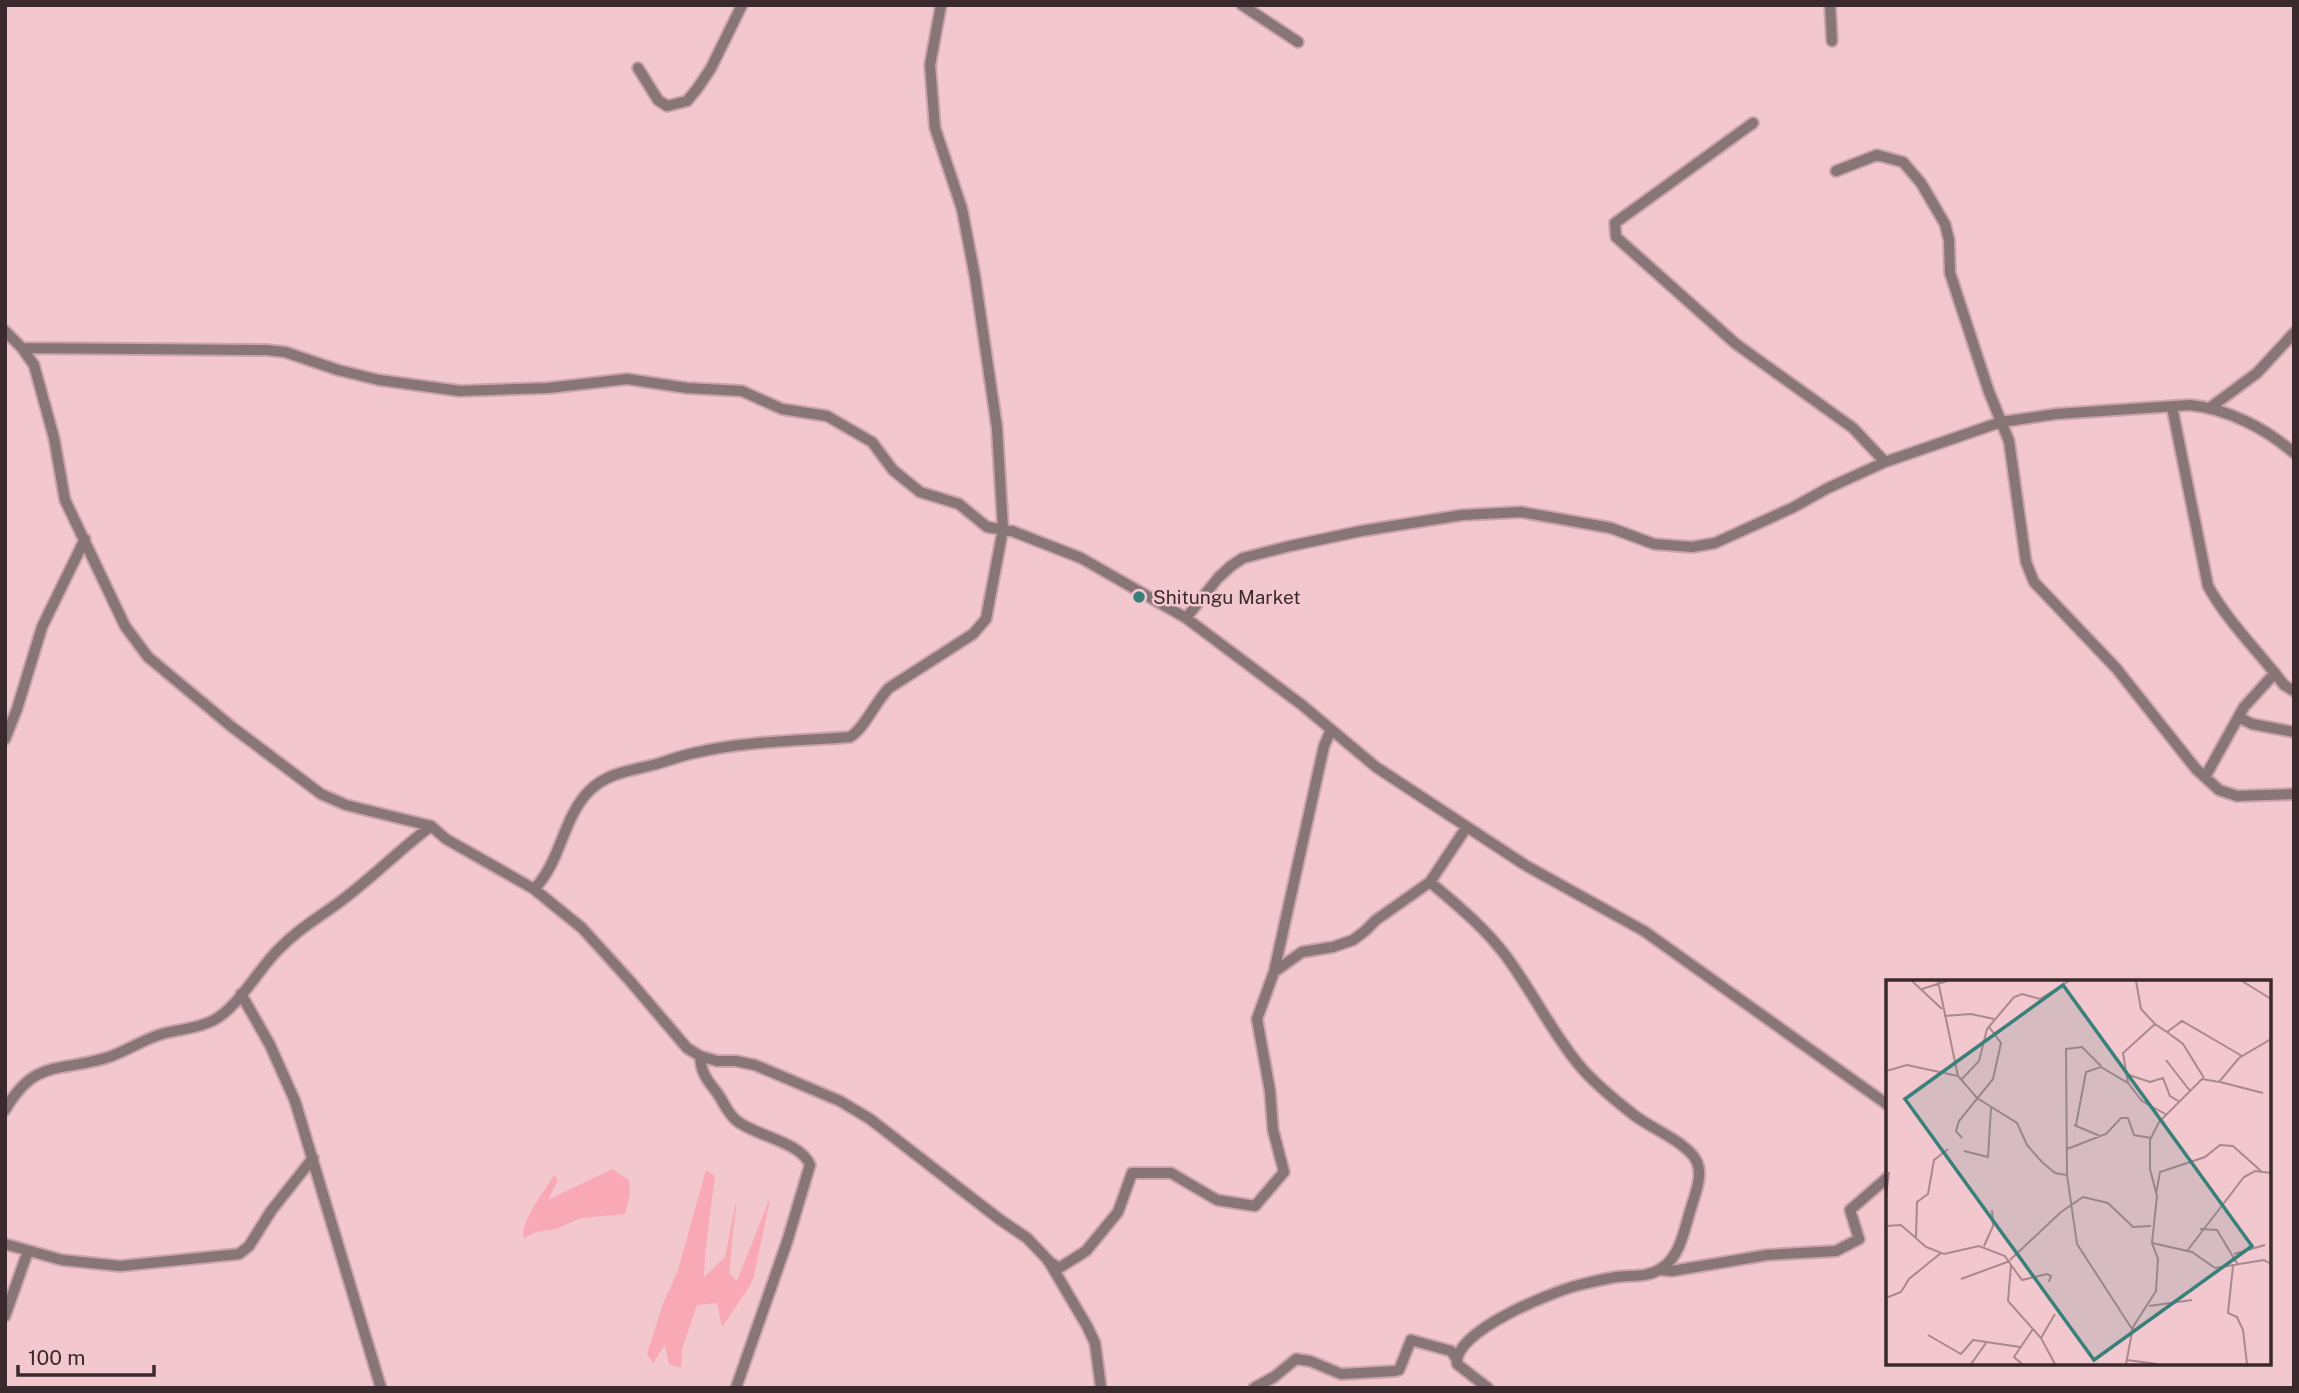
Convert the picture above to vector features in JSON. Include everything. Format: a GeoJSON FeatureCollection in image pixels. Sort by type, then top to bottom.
{"type":"FeatureCollection","features":[{"type":"Feature","properties":{"kind":"street"},"geometry":{"type":"LineString","coordinates":[[638,68],[658,100],[667,106],[687,101],[711,68],[742,5]]}},
{"type":"Feature","properties":{"kind":"street"},"geometry":{"type":"LineString","coordinates":[[534,889],[549,870],[572,813],[587,793],[607,778],[621,771],[694,753],[736,746],[854,735],[889,688],[973,634],[986,619],[1003,528],[998,428],[962,209],[935,128],[930,65],[942,5]]}},
{"type":"Feature","properties":{"kind":"street"},"geometry":{"type":"LineString","coordinates":[[1242,5],[1298,42]]}},
{"type":"Feature","properties":{"kind":"street"},"geometry":{"type":"LineString","coordinates":[[1830,5],[1832,41]]}},
{"type":"Feature","properties":{"kind":"street"},"geometry":{"type":"LineString","coordinates":[[1753,123],[1615,223],[1616,237],[1736,344],[1853,428],[1885,462]]}},
{"type":"Feature","properties":{"kind":"street"},"geometry":{"type":"LineString","coordinates":[[1836,171],[1877,155],[1903,162],[1921,183],[1945,224],[1949,240],[1950,273],[1989,392],[2009,441],[2026,562],[2034,582],[2116,668],[2205,778],[2219,789],[2237,796],[2294,794]]}},
{"type":"Feature","properties":{"kind":"street"},"geometry":{"type":"LineString","coordinates":[[5,331],[34,365],[54,438],[65,500],[125,626],[138,647],[232,727],[321,794],[332,800],[431,826],[446,839],[534,889],[589,936],[687,1048],[700,1056],[717,1061],[755,1065],[840,1101],[870,1119],[1027,1238],[1059,1268],[1086,1251],[1118,1212],[1132,1173],[1171,1173],[1217,1200],[1255,1206],[1284,1172],[1273,1130],[1270,1091],[1256,1026],[1274,972],[1324,746],[1331,730]]}},
{"type":"Feature","properties":{"kind":"street"},"geometry":{"type":"LineString","coordinates":[[2211,407],[2257,373],[2294,333]]}},
{"type":"Feature","properties":{"kind":"street"},"geometry":{"type":"LineString","coordinates":[[22,348],[266,350],[285,352],[338,370],[379,380],[460,391],[548,388],[627,379],[687,388],[742,391],[782,409],[827,416],[872,442],[893,470],[920,492],[958,504],[987,527],[1003,528],[1082,558],[1186,618],[1376,767],[1525,865],[1644,931],[1886,1104]]}},
{"type":"Feature","properties":{"kind":"street"},"geometry":{"type":"LineString","coordinates":[[1186,618],[1218,578],[1243,558],[1361,531],[1462,515],[1521,512],[1611,528],[1654,544],[1692,547],[1715,543],[1885,462],[2001,422],[2056,414],[2190,405],[2211,407],[2234,415],[2294,453]]}},
{"type":"Feature","properties":{"kind":"street"},"geometry":{"type":"LineString","coordinates":[[2172,407],[2208,586],[2220,608],[2284,685],[2294,691]]}},
{"type":"Feature","properties":{"kind":"street"},"geometry":{"type":"LineString","coordinates":[[5,739],[43,627],[85,540]]}},
{"type":"Feature","properties":{"kind":"street"},"geometry":{"type":"LineString","coordinates":[[2205,778],[2244,708],[2275,673]]}},
{"type":"Feature","properties":{"kind":"street"},"geometry":{"type":"LineString","coordinates":[[2239,718],[2252,724],[2294,732]]}},
{"type":"Feature","properties":{"kind":"street"},"geometry":{"type":"LineString","coordinates":[[5,1110],[19,1089],[36,1075],[58,1066],[106,1058],[160,1034],[215,1020],[298,931],[338,903],[431,826]]}},
{"type":"Feature","properties":{"kind":"street"},"geometry":{"type":"LineString","coordinates":[[1274,972],[1302,952],[1318,951],[1353,940],[1430,882],[1466,828]]}},
{"type":"Feature","properties":{"kind":"street"},"geometry":{"type":"LineString","coordinates":[[1430,882],[1477,923],[1499,947],[1581,1067],[1635,1116],[1684,1147],[1696,1160],[1699,1171],[1676,1255],[1661,1269],[1645,1276],[1617,1277],[1578,1285],[1528,1305],[1471,1337],[1460,1348],[1456,1358]]}},
{"type":"Feature","properties":{"kind":"street"},"geometry":{"type":"LineString","coordinates":[[241,994],[270,1045],[295,1101],[380,1388]]}},
{"type":"Feature","properties":{"kind":"street"},"geometry":{"type":"LineString","coordinates":[[700,1056],[704,1077],[733,1118],[759,1134],[793,1148],[808,1160],[810,1165],[787,1242],[736,1388]]}},
{"type":"Feature","properties":{"kind":"street"},"geometry":{"type":"LineString","coordinates":[[5,1244],[62,1260],[120,1266],[239,1254],[249,1247],[271,1211],[313,1158]]}},
{"type":"Feature","properties":{"kind":"street"},"geometry":{"type":"LineString","coordinates":[[1661,1269],[1672,1271],[1767,1255],[1836,1251],[1859,1239],[1850,1210],[1886,1179]]}},
{"type":"Feature","properties":{"kind":"street"},"geometry":{"type":"LineString","coordinates":[[5,1316],[28,1251]]}},
{"type":"Feature","properties":{"kind":"street"},"geometry":{"type":"LineString","coordinates":[[1048,1260],[1095,1343],[1101,1388]]}},
{"type":"Feature","properties":{"kind":"street"},"geometry":{"type":"LineString","coordinates":[[1254,1388],[1274,1377],[1296,1359],[1310,1361],[1341,1374],[1399,1370],[1410,1340],[1451,1351],[1457,1364],[1488,1388]]}},
{"type":"Feature","properties":{"kind":"shaded area"},"geometry":{"type":"Polygon","coordinates":[[[612,1169],[629,1180],[630,1193],[625,1214],[581,1218],[556,1229],[536,1232],[524,1238],[529,1215],[554,1175],[558,1180],[548,1200],[612,1169]]]}},
{"type":"Feature","properties":{"kind":"shaded area"},"geometry":{"type":"Polygon","coordinates":[[[706,1170],[715,1176],[704,1277],[725,1257],[737,1196],[729,1273],[737,1281],[771,1195],[754,1275],[750,1286],[722,1327],[717,1303],[697,1305],[682,1349],[681,1368],[669,1364],[665,1345],[653,1363],[647,1354],[663,1304],[678,1270],[706,1170]]]}},
{"type":"Feature","properties":{"kind":"place","name":"Shitungu Market"},"geometry":{"type":"Point","coordinates":[1139,597]}}]}
